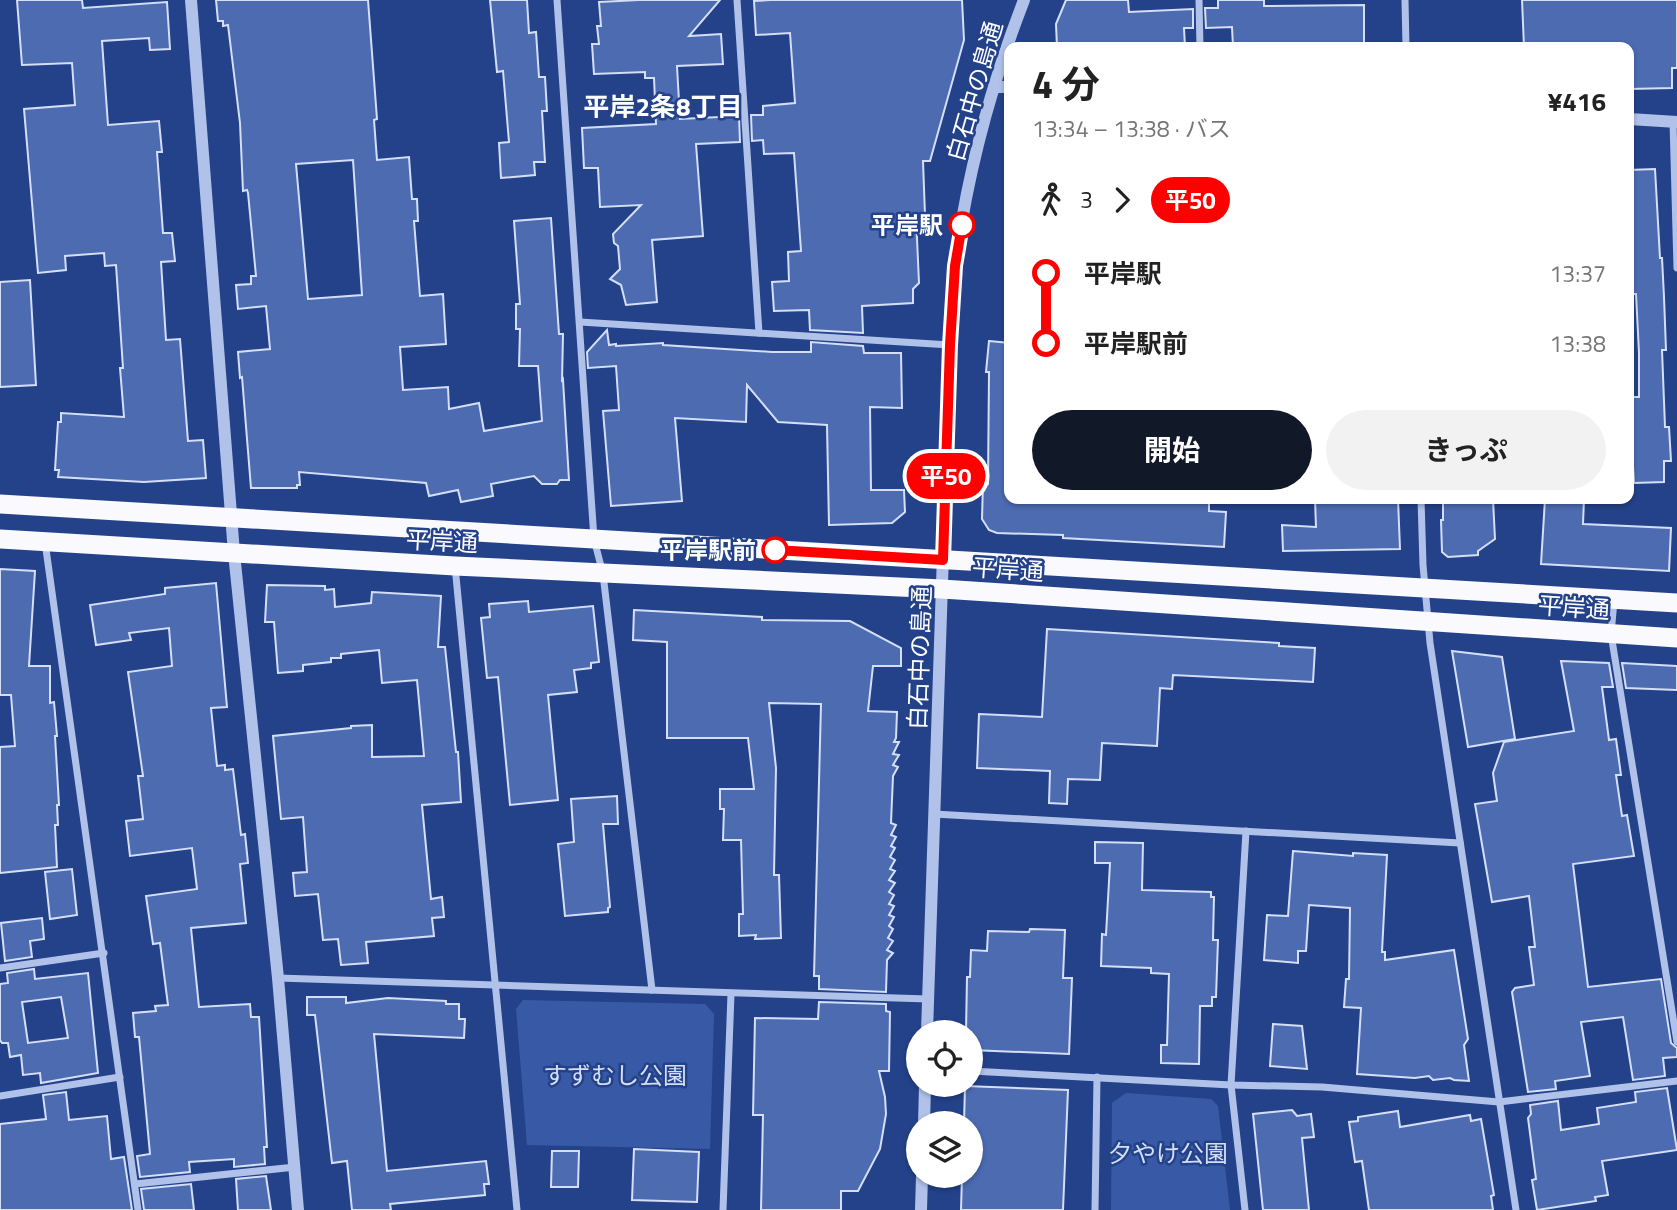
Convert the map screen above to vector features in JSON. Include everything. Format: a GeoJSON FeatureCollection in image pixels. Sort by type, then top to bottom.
{"type":"FeatureCollection","features":[{"type":"Feature","properties":{"kind":"highway","name":"平岸通"},"geometry":{"type":"LineString","coordinates":[[0,504],[1677,603]]}},
{"type":"Feature","properties":{"kind":"highway","name":"平岸通"},"geometry":{"type":"LineString","coordinates":[[0,539],[603,574],[942,589],[1677,638]]}},
{"type":"Feature","properties":{"kind":"street"},"geometry":{"type":"LineString","coordinates":[[191,0],[234,553],[278,978],[298,1210]]}},
{"type":"Feature","properties":{"kind":"street"},"geometry":{"type":"LineString","coordinates":[[557,0],[594,539],[603,574],[652,990]]}},
{"type":"Feature","properties":{"kind":"street"},"geometry":{"type":"LineString","coordinates":[[737,0],[759,333]]}},
{"type":"Feature","properties":{"kind":"street","name":"白石中の島通"},"geometry":{"type":"LineString","coordinates":[[1009,42],[1024,0]]}},
{"type":"Feature","properties":{"kind":"street"},"geometry":{"type":"LineString","coordinates":[[1199,0],[1200,42]]}},
{"type":"Feature","properties":{"kind":"street"},"geometry":{"type":"LineString","coordinates":[[1405,0],[1406,42]]}},
{"type":"Feature","properties":{"kind":"street","name":"白石中の島通"},"geometry":{"type":"LineString","coordinates":[[927,1020],[950,345],[957,255],[970,179],[1004,57]]}},
{"type":"Feature","properties":{"kind":"street"},"geometry":{"type":"LineString","coordinates":[[994,86],[1004,87]]}},
{"type":"Feature","properties":{"kind":"street"},"geometry":{"type":"LineString","coordinates":[[1634,119],[1675,122],[1677,268]]}},
{"type":"Feature","properties":{"kind":"street"},"geometry":{"type":"LineString","coordinates":[[580,322],[950,345]]}},
{"type":"Feature","properties":{"kind":"street"},"geometry":{"type":"LineString","coordinates":[[1421,504],[1424,587],[1516,1210]]}},
{"type":"Feature","properties":{"kind":"street"},"geometry":{"type":"LineString","coordinates":[[45,541],[138,1210]]}},
{"type":"Feature","properties":{"kind":"street"},"geometry":{"type":"LineString","coordinates":[[455,566],[517,1210]]}},
{"type":"Feature","properties":{"kind":"street"},"geometry":{"type":"LineString","coordinates":[[1614,600],[1611,634],[1677,1042]]}},
{"type":"Feature","properties":{"kind":"street"},"geometry":{"type":"LineString","coordinates":[[934,814],[1460,843]]}},
{"type":"Feature","properties":{"kind":"street"},"geometry":{"type":"LineString","coordinates":[[1245,1210],[1231,1085],[1246,831]]}},
{"type":"Feature","properties":{"kind":"street"},"geometry":{"type":"LineString","coordinates":[[0,968],[104,953]]}},
{"type":"Feature","properties":{"kind":"street"},"geometry":{"type":"LineString","coordinates":[[278,978],[928,999]]}},
{"type":"Feature","properties":{"kind":"street"},"geometry":{"type":"LineString","coordinates":[[723,1210],[731,994]]}},
{"type":"Feature","properties":{"kind":"street"},"geometry":{"type":"LineString","coordinates":[[983,1072],[1231,1085],[1322,1087],[1499,1102],[1677,1081]]}},
{"type":"Feature","properties":{"kind":"street"},"geometry":{"type":"LineString","coordinates":[[0,1096],[120,1077]]}},
{"type":"Feature","properties":{"kind":"street"},"geometry":{"type":"LineString","coordinates":[[1095,1210],[1097,1077]]}},
{"type":"Feature","properties":{"kind":"street"},"geometry":{"type":"LineString","coordinates":[[135,1184],[295,1167]]}},
{"type":"Feature","properties":{"kind":"street"},"geometry":{"type":"LineString","coordinates":[[921,1210],[922,1188]]}},
{"type":"Feature","properties":{"kind":"green space","name":"すずむし公園"},"geometry":{"type":"Polygon","coordinates":[[[523,1000],[705,1004],[714,1014],[710,1149],[527,1145],[516,1009],[523,1000]]]}},
{"type":"Feature","properties":{"kind":"green space","name":"夕やけ公園"},"geometry":{"type":"Polygon","coordinates":[[[1126,1093],[1211,1099],[1218,1106],[1230,1210],[1111,1210],[1112,1103],[1126,1093]]]}},
{"type":"Feature","properties":{"kind":"building"},"geometry":{"type":"Polygon","coordinates":[[[17,0],[82,0],[83,8],[167,2],[170,49],[150,50],[149,38],[102,41],[108,125],[159,121],[162,152],[157,152],[163,233],[172,233],[175,261],[161,262],[166,340],[180,339],[188,441],[203,440],[206,478],[144,482],[58,477],[59,470],[55,470],[61,413],[124,417],[116,265],[105,266],[104,253],[65,256],[66,270],[38,273],[24,109],[75,105],[72,63],[22,65],[17,0]]]}},
{"type":"Feature","properties":{"kind":"building"},"geometry":{"type":"Polygon","coordinates":[[[216,0],[368,0],[377,119],[374,120],[377,160],[409,157],[412,199],[417,199],[418,221],[414,221],[420,296],[443,294],[446,344],[400,347],[403,390],[448,387],[449,409],[479,403],[484,431],[542,421],[538,366],[519,366],[520,329],[516,329],[516,304],[520,304],[514,221],[551,218],[559,334],[563,334],[562,382],[563,380],[569,480],[560,480],[557,484],[542,484],[534,476],[491,484],[493,496],[461,502],[458,490],[429,496],[426,483],[299,472],[300,485],[297,485],[297,488],[251,488],[238,352],[270,349],[266,306],[238,309],[236,285],[251,284],[251,276],[256,276],[248,193],[247,190],[243,191],[240,123],[228,25],[223,26],[223,21],[218,21],[216,0]],[[353,160],[296,164],[308,299],[362,295],[353,160]]]}},
{"type":"Feature","properties":{"kind":"building"},"geometry":{"type":"Polygon","coordinates":[[[490,0],[527,0],[529,33],[536,32],[539,77],[545,77],[547,111],[542,111],[545,162],[534,162],[535,175],[501,178],[499,143],[509,142],[503,71],[497,72],[490,0]]]}},
{"type":"Feature","properties":{"kind":"building"},"geometry":{"type":"Polygon","coordinates":[[[720,0],[689,36],[721,34],[723,64],[677,66],[680,119],[739,116],[740,142],[696,144],[703,236],[652,240],[657,302],[626,305],[621,285],[610,279],[620,269],[618,246],[614,243],[613,234],[641,205],[600,207],[598,168],[584,168],[582,128],[656,124],[654,78],[645,78],[645,72],[594,74],[592,44],[599,44],[599,2],[720,0]]]}},
{"type":"Feature","properties":{"kind":"building"},"geometry":{"type":"Polygon","coordinates":[[[962,0],[964,40],[930,161],[923,161],[925,215],[916,216],[919,283],[913,289],[913,303],[862,306],[863,333],[810,330],[809,310],[774,311],[772,282],[789,281],[788,252],[801,251],[794,153],[764,154],[763,140],[752,141],[751,115],[763,115],[763,106],[795,103],[790,33],[756,35],[754,1],[962,0]]]}},
{"type":"Feature","properties":{"kind":"building"},"geometry":{"type":"Polygon","coordinates":[[[1066,0],[1128,0],[1129,12],[1193,9],[1193,28],[1184,28],[1185,42],[1057,42],[1056,24],[1066,0]]]}},
{"type":"Feature","properties":{"kind":"building"},"geometry":{"type":"Polygon","coordinates":[[[1218,0],[1264,0],[1264,6],[1364,5],[1364,42],[1233,42],[1232,27],[1206,28],[1205,8],[1218,8],[1218,0]]]}},
{"type":"Feature","properties":{"kind":"building"},"geometry":{"type":"Polygon","coordinates":[[[1522,0],[1677,0],[1677,68],[1672,68],[1672,88],[1634,89],[1634,42],[1524,42],[1522,0]]]}},
{"type":"Feature","properties":{"kind":"building"},"geometry":{"type":"Polygon","coordinates":[[[1655,169],[1664,297],[1666,350],[1662,350],[1665,427],[1669,427],[1671,461],[1664,461],[1664,482],[1634,483],[1634,397],[1639,397],[1639,353],[1634,294],[1634,170],[1655,169]]]}},
{"type":"Feature","properties":{"kind":"building"},"geometry":{"type":"Polygon","coordinates":[[[30,280],[36,385],[0,387],[0,282],[30,280]]]}},
{"type":"Feature","properties":{"kind":"building"},"geometry":{"type":"Polygon","coordinates":[[[607,330],[609,345],[616,346],[663,343],[772,352],[811,352],[811,342],[863,346],[864,353],[901,353],[902,408],[870,407],[871,490],[904,490],[905,512],[892,523],[829,525],[827,425],[778,422],[747,385],[746,422],[675,418],[682,501],[611,506],[603,411],[619,410],[616,366],[588,368],[587,352],[607,330]]]}},
{"type":"Feature","properties":{"kind":"building"},"geometry":{"type":"Polygon","coordinates":[[[989,341],[1004,342],[1004,504],[1209,504],[1209,511],[1226,512],[1224,547],[1063,538],[1063,535],[997,533],[989,530],[982,519],[983,483],[988,484],[989,372],[986,372],[989,341]]]}},
{"type":"Feature","properties":{"kind":"building"},"geometry":{"type":"Polygon","coordinates":[[[1315,504],[1398,504],[1400,549],[1283,551],[1282,525],[1316,527],[1315,504]]]}},
{"type":"Feature","properties":{"kind":"building"},"geometry":{"type":"Polygon","coordinates":[[[1443,504],[1493,504],[1495,539],[1478,551],[1478,555],[1448,557],[1442,552],[1443,504]]]}},
{"type":"Feature","properties":{"kind":"building"},"geometry":{"type":"Polygon","coordinates":[[[1545,504],[1584,504],[1583,524],[1671,528],[1669,571],[1541,564],[1545,504]]]}},
{"type":"Feature","properties":{"kind":"building"},"geometry":{"type":"Polygon","coordinates":[[[0,569],[35,571],[29,666],[50,666],[50,703],[54,702],[57,736],[59,805],[58,825],[55,825],[57,867],[0,873],[0,747],[15,746],[11,695],[0,695],[0,569]]]}},
{"type":"Feature","properties":{"kind":"building"},"geometry":{"type":"Polygon","coordinates":[[[216,583],[227,707],[211,708],[217,766],[225,765],[225,770],[233,769],[241,835],[245,834],[248,863],[240,864],[246,923],[191,928],[199,1007],[250,1004],[251,1017],[259,1017],[267,1147],[264,1147],[265,1164],[234,1167],[234,1159],[189,1162],[190,1172],[140,1177],[137,1156],[150,1154],[139,1037],[135,1037],[133,1013],[156,1011],[155,1006],[168,1005],[160,943],[153,944],[146,896],[197,889],[192,848],[130,856],[126,821],[143,819],[138,776],[143,776],[128,672],[172,666],[169,628],[129,633],[131,640],[96,645],[90,605],[165,594],[165,588],[216,583]]]}},
{"type":"Feature","properties":{"kind":"building"},"geometry":{"type":"Polygon","coordinates":[[[267,585],[325,586],[325,590],[334,589],[335,607],[371,603],[372,592],[441,596],[438,647],[445,647],[458,752],[461,802],[422,805],[431,899],[442,897],[444,917],[432,918],[434,936],[366,942],[368,963],[341,965],[338,939],[323,940],[318,894],[295,896],[293,873],[307,872],[303,817],[281,819],[273,736],[372,725],[372,757],[424,756],[417,680],[382,683],[379,650],[341,654],[341,658],[331,658],[331,662],[303,665],[303,671],[278,673],[274,622],[265,622],[267,585]]]}},
{"type":"Feature","properties":{"kind":"building"},"geometry":{"type":"Polygon","coordinates":[[[528,601],[529,612],[593,606],[599,662],[591,663],[591,668],[574,670],[577,692],[548,695],[558,800],[510,805],[498,677],[487,678],[481,618],[490,617],[489,604],[528,601]]]}},
{"type":"Feature","properties":{"kind":"building"},"geometry":{"type":"Polygon","coordinates":[[[634,610],[762,617],[762,620],[850,621],[901,648],[901,666],[873,666],[868,711],[897,712],[894,742],[899,742],[893,754],[899,755],[893,765],[898,767],[893,776],[891,823],[896,825],[891,835],[896,837],[891,846],[895,848],[890,857],[895,860],[890,869],[895,871],[889,880],[895,883],[889,892],[894,895],[889,904],[894,906],[889,915],[894,917],[889,926],[893,929],[888,938],[893,941],[887,950],[893,953],[887,960],[886,992],[819,989],[819,976],[814,976],[821,704],[769,703],[776,768],[774,875],[779,875],[781,938],[755,939],[756,935],[739,936],[739,914],[743,914],[741,840],[723,840],[724,809],[720,809],[720,789],[754,789],[748,738],[667,738],[667,642],[633,640],[634,610]]]}},
{"type":"Feature","properties":{"kind":"building"},"geometry":{"type":"Polygon","coordinates":[[[1047,629],[1279,643],[1279,646],[1315,648],[1313,682],[1173,675],[1172,689],[1160,688],[1157,746],[1102,743],[1100,780],[1068,779],[1067,804],[1049,803],[1050,771],[977,768],[979,714],[1042,717],[1047,629]]]}},
{"type":"Feature","properties":{"kind":"building"},"geometry":{"type":"Polygon","coordinates":[[[1452,651],[1502,657],[1515,739],[1468,747],[1452,651]]]}},
{"type":"Feature","properties":{"kind":"building"},"geometry":{"type":"Polygon","coordinates":[[[1561,661],[1609,663],[1613,687],[1602,687],[1609,740],[1616,739],[1621,775],[1616,775],[1622,816],[1627,815],[1634,856],[1573,864],[1588,987],[1661,979],[1671,1043],[1677,1048],[1677,1057],[1663,1058],[1665,1076],[1633,1080],[1623,1017],[1581,1022],[1590,1076],[1555,1081],[1556,1089],[1528,1092],[1512,992],[1515,988],[1534,985],[1529,947],[1535,947],[1529,896],[1492,902],[1475,804],[1497,801],[1493,773],[1504,742],[1574,731],[1561,661]]]}},
{"type":"Feature","properties":{"kind":"building"},"geometry":{"type":"Polygon","coordinates":[[[1622,663],[1677,666],[1677,690],[1626,688],[1622,663]]]}},
{"type":"Feature","properties":{"kind":"building"},"geometry":{"type":"Polygon","coordinates":[[[617,796],[618,824],[603,824],[610,907],[608,912],[565,916],[558,844],[574,842],[571,799],[617,796]]]}},
{"type":"Feature","properties":{"kind":"building"},"geometry":{"type":"Polygon","coordinates":[[[1095,842],[1143,843],[1142,890],[1211,892],[1211,897],[1214,897],[1213,940],[1218,940],[1216,997],[1212,997],[1212,1006],[1200,1006],[1199,1064],[1161,1063],[1161,1045],[1167,1045],[1169,974],[1151,973],[1151,968],[1101,966],[1102,934],[1106,935],[1110,863],[1095,863],[1095,842]]]}},
{"type":"Feature","properties":{"kind":"building"},"geometry":{"type":"Polygon","coordinates":[[[1293,851],[1353,856],[1353,853],[1387,855],[1382,952],[1385,952],[1385,960],[1454,950],[1468,1039],[1464,1045],[1469,1081],[1450,1078],[1433,1080],[1429,1076],[1415,1078],[1357,1074],[1361,1008],[1344,1007],[1346,979],[1349,979],[1350,908],[1309,905],[1306,951],[1298,951],[1298,963],[1264,960],[1267,915],[1288,916],[1293,851]]]}},
{"type":"Feature","properties":{"kind":"building"},"geometry":{"type":"Polygon","coordinates":[[[72,869],[77,915],[50,919],[45,872],[72,869]]]}},
{"type":"Feature","properties":{"kind":"building"},"geometry":{"type":"Polygon","coordinates":[[[42,918],[44,939],[30,941],[32,957],[5,961],[1,923],[42,918]]]}},
{"type":"Feature","properties":{"kind":"building"},"geometry":{"type":"Polygon","coordinates":[[[1030,929],[1065,930],[1063,978],[1072,978],[1069,1054],[983,1050],[983,1020],[966,1020],[967,977],[970,977],[971,950],[987,951],[988,931],[1029,932],[1030,929]]]}},
{"type":"Feature","properties":{"kind":"building"},"geometry":{"type":"Polygon","coordinates":[[[34,969],[35,979],[88,973],[98,1073],[41,1083],[40,1073],[23,1075],[21,1055],[10,1057],[8,1043],[2,1043],[0,1040],[0,984],[8,983],[7,973],[34,969]],[[61,997],[22,1002],[28,1043],[68,1038],[61,997]]]}},
{"type":"Feature","properties":{"kind":"building"},"geometry":{"type":"Polygon","coordinates":[[[307,997],[346,997],[346,1003],[388,998],[459,1004],[459,1019],[465,1019],[464,1038],[374,1034],[387,1171],[486,1161],[489,1184],[484,1184],[485,1195],[390,1204],[391,1210],[352,1210],[347,1161],[332,1163],[315,1015],[307,1015],[307,997]]]}},
{"type":"Feature","properties":{"kind":"building"},"geometry":{"type":"Polygon","coordinates":[[[819,1002],[886,1004],[886,1011],[890,1012],[889,1071],[879,1071],[886,1114],[880,1149],[858,1191],[841,1191],[841,1210],[761,1210],[763,1115],[753,1115],[755,1018],[818,1019],[819,1002]]]}},
{"type":"Feature","properties":{"kind":"building"},"geometry":{"type":"Polygon","coordinates":[[[1273,1024],[1302,1026],[1307,1069],[1270,1066],[1273,1024]]]}},
{"type":"Feature","properties":{"kind":"building"},"geometry":{"type":"Polygon","coordinates":[[[983,1087],[1068,1090],[1063,1210],[961,1210],[962,1188],[983,1188],[983,1111],[964,1111],[965,1097],[983,1097],[983,1087]]]}},
{"type":"Feature","properties":{"kind":"building"},"geometry":{"type":"Polygon","coordinates":[[[1667,1088],[1677,1150],[1602,1161],[1608,1195],[1595,1197],[1596,1201],[1537,1210],[1532,1180],[1536,1179],[1528,1118],[1531,1114],[1530,1105],[1558,1101],[1561,1130],[1599,1124],[1597,1108],[1636,1102],[1635,1092],[1667,1088]]]}},
{"type":"Feature","properties":{"kind":"building"},"geometry":{"type":"Polygon","coordinates":[[[66,1092],[69,1120],[107,1116],[111,1159],[124,1157],[132,1210],[0,1210],[0,1124],[46,1119],[43,1095],[66,1092]]]}},
{"type":"Feature","properties":{"kind":"building"},"geometry":{"type":"Polygon","coordinates":[[[1292,1110],[1297,1116],[1311,1114],[1314,1137],[1302,1138],[1309,1210],[1263,1210],[1253,1114],[1292,1110]]]}},
{"type":"Feature","properties":{"kind":"building"},"geometry":{"type":"Polygon","coordinates":[[[1398,1111],[1400,1127],[1470,1115],[1471,1121],[1481,1119],[1494,1195],[1491,1196],[1493,1210],[1369,1210],[1362,1161],[1355,1162],[1349,1122],[1358,1121],[1358,1117],[1398,1111]]]}},
{"type":"Feature","properties":{"kind":"building"},"geometry":{"type":"Polygon","coordinates":[[[634,1149],[699,1152],[697,1202],[632,1200],[634,1149]]]}},
{"type":"Feature","properties":{"kind":"building"},"geometry":{"type":"Polygon","coordinates":[[[552,1151],[579,1151],[578,1187],[551,1187],[552,1151]]]}},
{"type":"Feature","properties":{"kind":"building"},"geometry":{"type":"Polygon","coordinates":[[[266,1176],[271,1210],[238,1210],[236,1179],[266,1176]]]}},
{"type":"Feature","properties":{"kind":"building"},"geometry":{"type":"Polygon","coordinates":[[[191,1184],[194,1210],[144,1210],[141,1189],[191,1184]]]}},
{"type":"Feature","properties":{"kind":"bus line","name":"平50"},"geometry":{"type":"LineString","coordinates":[[775,550],[943,560],[950,345],[955,266],[962,225]]}},
{"type":"Feature","properties":{"kind":"place","name":"平岸駅"},"geometry":{"type":"Point","coordinates":[962,225]}},
{"type":"Feature","properties":{"kind":"place","name":"平岸駅前"},"geometry":{"type":"Point","coordinates":[775,550]}},
{"type":"Feature","properties":{"kind":"district","name":"平岸2条8丁目"},"geometry":{"type":"Point","coordinates":[663,106]}}]}
